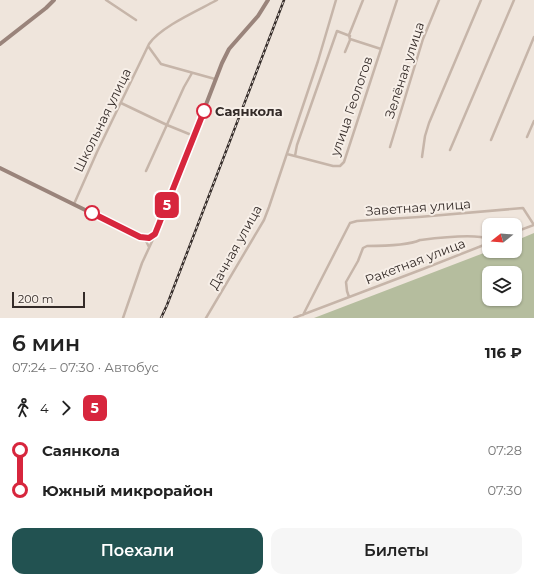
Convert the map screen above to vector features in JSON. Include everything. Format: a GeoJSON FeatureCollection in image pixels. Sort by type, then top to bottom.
{"type":"FeatureCollection","features":[{"type":"Feature","properties":{"kind":"street"},"geometry":{"type":"LineString","coordinates":[[0,44],[54,0]]}},
{"type":"Feature","properties":{"kind":"street"},"geometry":{"type":"LineString","coordinates":[[106,0],[136,20]]}},
{"type":"Feature","properties":{"kind":"street"},"geometry":{"type":"LineString","coordinates":[[216,79],[160,64],[149,45],[153,38],[158,34],[217,0]]}},
{"type":"Feature","properties":{"kind":"street"},"geometry":{"type":"LineString","coordinates":[[123,318],[142,263],[229,49],[258,16],[268,0]]}},
{"type":"Feature","properties":{"kind":"street","name":"Дачная улица"},"geometry":{"type":"LineString","coordinates":[[206,318],[264,220],[318,61],[336,0]]}},
{"type":"Feature","properties":{"kind":"street"},"geometry":{"type":"LineString","coordinates":[[345,52],[363,0]]}},
{"type":"Feature","properties":{"kind":"street","name":"улица Геологов"},"geometry":{"type":"LineString","coordinates":[[287,154],[333,166],[340,166],[344,162],[397,0]]}},
{"type":"Feature","properties":{"kind":"street","name":"Зелёная улица"},"geometry":{"type":"LineString","coordinates":[[390,147],[423,40],[439,0]]}},
{"type":"Feature","properties":{"kind":"street"},"geometry":{"type":"LineString","coordinates":[[422,156],[425,136],[429,123],[481,0]]}},
{"type":"Feature","properties":{"kind":"street"},"geometry":{"type":"LineString","coordinates":[[450,150],[514,0]]}},
{"type":"Feature","properties":{"kind":"street"},"geometry":{"type":"LineString","coordinates":[[295,156],[297,144],[337,31],[350,38],[381,49]]}},
{"type":"Feature","properties":{"kind":"street"},"geometry":{"type":"LineString","coordinates":[[491,140],[534,37]]}},
{"type":"Feature","properties":{"kind":"street","name":"Школьная улица"},"geometry":{"type":"LineString","coordinates":[[74,204],[97,152],[149,45]]}},
{"type":"Feature","properties":{"kind":"street"},"geometry":{"type":"LineString","coordinates":[[146,171],[192,72]]}},
{"type":"Feature","properties":{"kind":"street"},"geometry":{"type":"LineString","coordinates":[[121,103],[194,136]]}},
{"type":"Feature","properties":{"kind":"street"},"geometry":{"type":"LineString","coordinates":[[527,137],[534,121]]}},
{"type":"Feature","properties":{"kind":"street"},"geometry":{"type":"LineString","coordinates":[[0,168],[140,237],[146,241],[149,248]]}},
{"type":"Feature","properties":{"kind":"street","name":"Заветная улица"},"geometry":{"type":"LineString","coordinates":[[303,315],[350,223],[356,221],[523,208],[534,225]]}},
{"type":"Feature","properties":{"kind":"street"},"geometry":{"type":"LineString","coordinates":[[522,229],[534,225]]}},
{"type":"Feature","properties":{"kind":"street"},"geometry":{"type":"LineString","coordinates":[[140,237],[149,238],[155,234]]}},
{"type":"Feature","properties":{"kind":"street","name":"Ракетная улица"},"geometry":{"type":"LineString","coordinates":[[349,297],[346,291],[346,282],[358,261],[363,248],[367,246],[407,243],[430,239],[482,237]]}},
{"type":"Feature","properties":{"kind":"street","name":"Ракетная улица"},"geometry":{"type":"LineString","coordinates":[[294,318],[482,246]]}},
{"type":"Feature","properties":{"kind":"green space"},"geometry":{"type":"Polygon","coordinates":[[[534,233],[534,318],[314,318],[482,254],[482,258],[522,258],[522,238],[534,233]]]}},
{"type":"Feature","properties":{"kind":"railway"},"geometry":{"type":"LineString","coordinates":[[161,318],[284,0]]}},
{"type":"Feature","properties":{"kind":"bus line","name":"5"},"geometry":{"type":"LineString","coordinates":[[92,213],[140,237],[149,238],[155,234],[158,230],[204,111]]}},
{"type":"Feature","properties":{"kind":"place","name":"Саянкола"},"geometry":{"type":"Point","coordinates":[204,111]}}]}
